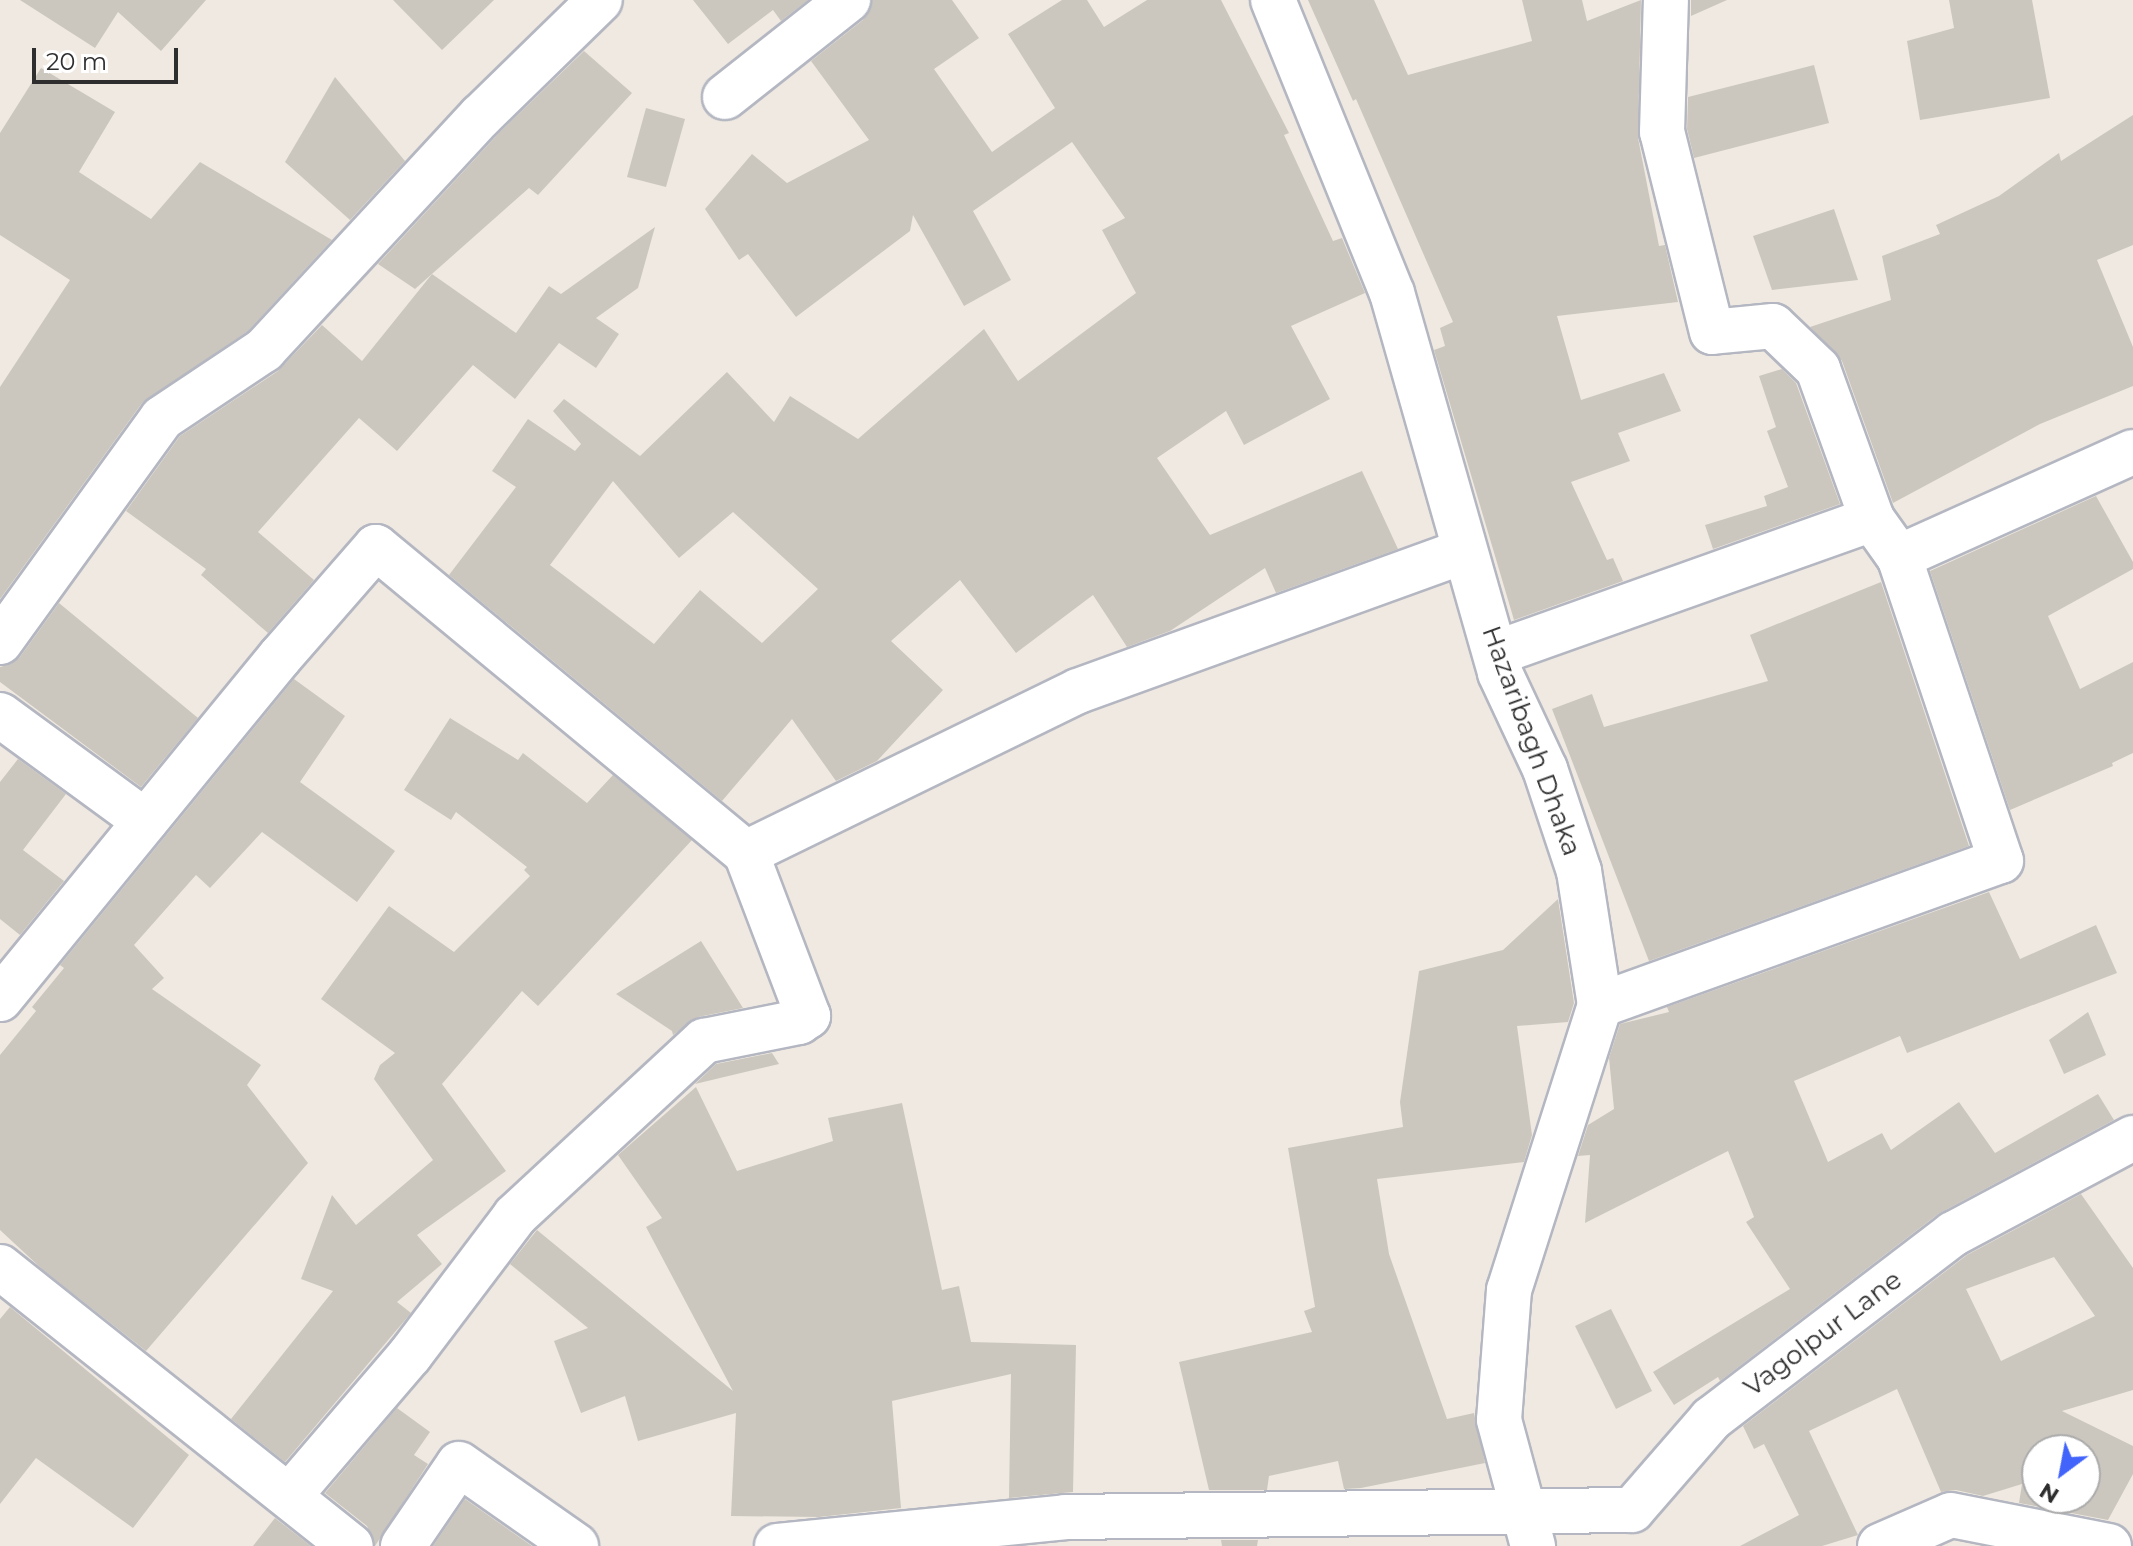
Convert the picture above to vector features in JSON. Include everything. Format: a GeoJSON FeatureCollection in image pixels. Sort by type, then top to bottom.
{"type":"FeatureCollection","features":[{"type":"Feature","properties":{"kind":"street"},"geometry":{"type":"LineString","coordinates":[[0,642],[162,418],[264,350],[471,127],[600,0]]}},
{"type":"Feature","properties":{"kind":"street"},"geometry":{"type":"LineString","coordinates":[[725,97],[848,0]]}},
{"type":"Feature","properties":{"kind":"street","name":"Hazaribagh Dhaka"},"geometry":{"type":"LineString","coordinates":[[1273,0],[1392,293],[1463,552],[1500,673],[1545,769],[1579,871],[1600,1005],[1509,1290],[1499,1420],[1529,1530]]}},
{"type":"Feature","properties":{"kind":"street"},"geometry":{"type":"LineString","coordinates":[[1600,1005],[2001,861],[1899,557],[1872,519],[1818,369],[1773,326],[1712,332],[1662,132],[1666,0]]}},
{"type":"Feature","properties":{"kind":"street"},"geometry":{"type":"LineString","coordinates":[[1899,557],[2133,452]]}},
{"type":"Feature","properties":{"kind":"street"},"geometry":{"type":"LineString","coordinates":[[1496,653],[1872,519]]}},
{"type":"Feature","properties":{"kind":"street"},"geometry":{"type":"LineString","coordinates":[[0,999],[376,547],[746,853],[808,1016],[799,1022],[704,1041],[515,1216],[410,1355],[290,1495]]}},
{"type":"Feature","properties":{"kind":"street"},"geometry":{"type":"LineString","coordinates":[[746,853],[1078,691],[1463,552]]}},
{"type":"Feature","properties":{"kind":"street"},"geometry":{"type":"LineString","coordinates":[[0,715],[145,821]]}},
{"type":"Feature","properties":{"kind":"street","name":"Vagolpur Lane"},"geometry":{"type":"LineString","coordinates":[[777,1546],[1065,1517],[1273,1531],[1529,1530],[1632,1510],[1711,1419],[1953,1234],[2133,1138]]}},
{"type":"Feature","properties":{"kind":"street"},"geometry":{"type":"LineString","coordinates":[[0,1267],[351,1546]]}},
{"type":"Feature","properties":{"kind":"street"},"geometry":{"type":"LineString","coordinates":[[403,1546],[459,1464],[576,1546]]}},
{"type":"Feature","properties":{"kind":"street"},"geometry":{"type":"LineString","coordinates":[[1880,1546],[1951,1515],[2109,1546]]}},
{"type":"Feature","properties":{"kind":"street"},"geometry":{"type":"LineString","coordinates":[[2125,1546],[2133,1546]]}},
{"type":"Feature","properties":{"kind":"building"},"geometry":{"type":"Polygon","coordinates":[[[20,0],[206,0],[161,51],[118,12],[95,48],[20,0]]]}},
{"type":"Feature","properties":{"kind":"building"},"geometry":{"type":"Polygon","coordinates":[[[393,0],[494,0],[442,50],[393,0]]]}},
{"type":"Feature","properties":{"kind":"building"},"geometry":{"type":"Polygon","coordinates":[[[693,0],[808,0],[781,21],[773,10],[728,44],[693,0]]]}},
{"type":"Feature","properties":{"kind":"building"},"geometry":{"type":"Polygon","coordinates":[[[872,0],[952,0],[979,38],[934,69],[992,152],[1055,108],[1008,34],[1062,0],[1087,0],[1104,27],[1147,0],[1221,0],[1289,133],[1284,135],[1333,241],[1342,238],[1365,293],[1291,326],[1330,399],[1244,445],[1226,411],[1157,458],[1210,535],[1362,471],[1398,549],[1276,593],[1265,568],[1170,631],[1127,647],[1093,595],[1016,653],[960,580],[891,641],[943,690],[877,761],[836,781],[792,719],[722,801],[449,575],[516,487],[492,471],[528,419],[575,451],[581,444],[553,411],[564,399],[640,456],[727,372],[774,422],[790,396],[858,439],[984,329],[1018,381],[1136,293],[1102,230],[1125,218],[1072,142],[973,211],[1011,280],[964,306],[913,215],[910,231],[796,317],[748,254],[739,260],[705,209],[752,154],[787,183],[869,140],[811,61],[863,20],[872,0]],[[613,481],[550,565],[654,644],[700,590],[762,643],[818,589],[733,512],[679,558],[613,481]]]}},
{"type":"Feature","properties":{"kind":"building"},"geometry":{"type":"Polygon","coordinates":[[[1308,0],[1374,0],[1408,75],[1532,41],[1522,0],[1582,0],[1587,21],[1641,0],[1638,138],[1659,246],[1665,245],[1678,302],[1557,316],[1581,400],[1664,373],[1681,411],[1618,433],[1630,461],[1571,482],[1607,560],[1613,558],[1623,581],[1514,620],[1434,350],[1445,346],[1440,328],[1453,322],[1356,99],[1353,101],[1308,0]]]}},
{"type":"Feature","properties":{"kind":"building"},"geometry":{"type":"Polygon","coordinates":[[[1691,0],[1727,0],[1691,16],[1691,0]]]}},
{"type":"Feature","properties":{"kind":"building"},"geometry":{"type":"Polygon","coordinates":[[[1949,0],[2032,0],[2050,98],[1920,120],[1907,41],[1954,28],[1949,0]]]}},
{"type":"Feature","properties":{"kind":"building"},"geometry":{"type":"Polygon","coordinates":[[[584,51],[632,93],[538,195],[529,188],[415,289],[378,264],[499,133],[584,51]]]}},
{"type":"Feature","properties":{"kind":"building"},"geometry":{"type":"Polygon","coordinates":[[[1814,65],[1829,123],[1694,158],[1687,129],[1688,97],[1814,65]]]}},
{"type":"Feature","properties":{"kind":"building"},"geometry":{"type":"Polygon","coordinates":[[[41,68],[115,112],[79,172],[151,219],[200,162],[332,240],[248,331],[142,403],[0,599],[0,387],[70,280],[0,235],[0,133],[41,68]]]}},
{"type":"Feature","properties":{"kind":"building"},"geometry":{"type":"Polygon","coordinates":[[[335,77],[405,161],[350,220],[285,162],[335,77]]]}},
{"type":"Feature","properties":{"kind":"building"},"geometry":{"type":"Polygon","coordinates":[[[646,108],[685,119],[666,187],[627,177],[646,108]]]}},
{"type":"Feature","properties":{"kind":"building"},"geometry":{"type":"Polygon","coordinates":[[[2133,115],[2133,245],[2097,260],[2133,347],[2133,386],[2040,424],[1893,503],[1842,361],[1810,327],[1891,300],[1882,256],[1940,234],[1936,225],[1999,196],[2059,153],[2061,161],[2133,115]]]}},
{"type":"Feature","properties":{"kind":"building"},"geometry":{"type":"Polygon","coordinates":[[[1834,209],[1858,280],[1772,290],[1753,236],[1834,209]]]}},
{"type":"Feature","properties":{"kind":"building"},"geometry":{"type":"Polygon","coordinates":[[[655,227],[638,288],[596,318],[619,334],[596,368],[559,343],[515,399],[473,365],[397,451],[359,418],[258,532],[314,580],[268,633],[201,575],[206,569],[126,511],[180,436],[278,371],[322,325],[362,361],[432,274],[516,333],[549,286],[561,294],[655,227]]]}},
{"type":"Feature","properties":{"kind":"building"},"geometry":{"type":"Polygon","coordinates":[[[1782,369],[1796,383],[1840,504],[1713,549],[1705,525],[1767,506],[1764,496],[1788,487],[1767,431],[1776,427],[1759,376],[1782,369]]]}},
{"type":"Feature","properties":{"kind":"building"},"geometry":{"type":"Polygon","coordinates":[[[2096,496],[2133,562],[2133,569],[2048,616],[2080,689],[2133,662],[2133,753],[2112,763],[2113,766],[2010,810],[1930,571],[2096,496]]]}},
{"type":"Feature","properties":{"kind":"building"},"geometry":{"type":"Polygon","coordinates":[[[1881,582],[1969,846],[1649,961],[1552,709],[1592,694],[1604,727],[1768,681],[1750,635],[1881,582]]]}},
{"type":"Feature","properties":{"kind":"building"},"geometry":{"type":"Polygon","coordinates":[[[59,603],[198,718],[141,787],[0,682],[0,667],[20,657],[59,603]]]}},
{"type":"Feature","properties":{"kind":"building"},"geometry":{"type":"Polygon","coordinates":[[[294,679],[345,716],[300,782],[395,851],[357,902],[262,832],[210,888],[196,875],[134,945],[164,978],[152,989],[261,1065],[247,1085],[308,1163],[146,1351],[42,1269],[0,1230],[0,1055],[36,1011],[32,1007],[64,968],[60,965],[294,679]]]}},
{"type":"Feature","properties":{"kind":"building"},"geometry":{"type":"Polygon","coordinates":[[[450,718],[518,760],[523,753],[587,803],[613,775],[692,840],[538,1006],[522,991],[442,1084],[506,1171],[417,1235],[442,1264],[397,1302],[411,1313],[285,1462],[231,1419],[333,1291],[301,1279],[332,1195],[356,1225],[433,1160],[374,1079],[380,1065],[395,1053],[321,999],[389,906],[454,952],[530,876],[524,870],[527,867],[456,812],[451,820],[404,790],[450,718]]]}},
{"type":"Feature","properties":{"kind":"building"},"geometry":{"type":"Polygon","coordinates":[[[18,759],[66,794],[23,850],[64,881],[20,935],[0,919],[0,782],[18,759]]]}},
{"type":"Feature","properties":{"kind":"building"},"geometry":{"type":"Polygon","coordinates":[[[1989,892],[2020,959],[2096,925],[2117,973],[1907,1053],[1900,1036],[1794,1081],[1828,1162],[1882,1133],[1891,1150],[1959,1102],[1995,1153],[2098,1094],[2114,1120],[1938,1214],[1720,1381],[1718,1377],[1674,1405],[1653,1372],[1790,1289],[1746,1222],[1754,1217],[1728,1151],[1585,1223],[1590,1155],[1578,1156],[1588,1125],[1614,1109],[1609,1058],[1620,1024],[1669,1012],[1667,1007],[1989,892]]]}},
{"type":"Feature","properties":{"kind":"building"},"geometry":{"type":"Polygon","coordinates":[[[1558,899],[1574,1003],[1568,1022],[1517,1026],[1532,1135],[1524,1162],[1377,1179],[1389,1254],[1447,1419],[1474,1413],[1485,1463],[1344,1489],[1338,1461],[1269,1476],[1267,1490],[1209,1490],[1179,1362],[1312,1332],[1304,1311],[1315,1307],[1288,1148],[1403,1127],[1400,1102],[1419,971],[1503,950],[1558,899]]]}},
{"type":"Feature","properties":{"kind":"building"},"geometry":{"type":"Polygon","coordinates":[[[701,941],[743,1008],[698,1017],[673,1035],[672,1031],[616,994],[701,941]]]}},
{"type":"Feature","properties":{"kind":"building"},"geometry":{"type":"Polygon","coordinates":[[[2088,1012],[2106,1055],[2064,1074],[2049,1040],[2088,1012]]]}},
{"type":"Feature","properties":{"kind":"building"},"geometry":{"type":"Polygon","coordinates":[[[772,1053],[779,1064],[695,1084],[716,1064],[772,1053]]]}},
{"type":"Feature","properties":{"kind":"building"},"geometry":{"type":"Polygon","coordinates":[[[696,1087],[737,1171],[833,1141],[828,1118],[902,1103],[942,1290],[959,1286],[971,1342],[1076,1345],[1073,1492],[1009,1498],[1011,1374],[892,1401],[901,1508],[819,1517],[731,1516],[736,1413],[638,1441],[625,1396],[581,1413],[554,1341],[588,1328],[510,1264],[537,1230],[733,1391],[646,1227],[662,1218],[618,1155],[696,1087]]]}},
{"type":"Feature","properties":{"kind":"building"},"geometry":{"type":"Polygon","coordinates":[[[2081,1194],[2133,1268],[2133,1390],[2062,1411],[2133,1446],[2133,1474],[2108,1520],[2077,1514],[2101,1514],[2101,1434],[2021,1434],[2021,1484],[1983,1496],[1956,1490],[1941,1492],[1897,1389],[1809,1431],[1858,1535],[1822,1546],[1740,1546],[1799,1515],[1764,1444],[1754,1449],[1743,1426],[1967,1255],[2081,1194]],[[2054,1257],[1966,1289],[2001,1361],[2095,1316],[2054,1257]]]}},
{"type":"Feature","properties":{"kind":"building"},"geometry":{"type":"Polygon","coordinates":[[[10,1307],[189,1455],[133,1528],[36,1458],[0,1504],[0,1319],[10,1307]]]}},
{"type":"Feature","properties":{"kind":"building"},"geometry":{"type":"Polygon","coordinates":[[[1611,1309],[1652,1391],[1616,1409],[1575,1326],[1611,1309]]]}},
{"type":"Feature","properties":{"kind":"building"},"geometry":{"type":"Polygon","coordinates":[[[397,1408],[430,1432],[414,1455],[428,1464],[375,1546],[367,1526],[325,1493],[397,1408]]]}},
{"type":"Feature","properties":{"kind":"building"},"geometry":{"type":"Polygon","coordinates":[[[465,1499],[532,1546],[433,1546],[465,1499]]]}},
{"type":"Feature","properties":{"kind":"building"},"geometry":{"type":"Polygon","coordinates":[[[275,1518],[311,1546],[253,1546],[275,1518]]]}},
{"type":"Feature","properties":{"kind":"building"},"geometry":{"type":"Polygon","coordinates":[[[1221,1540],[1258,1540],[1257,1546],[1222,1546],[1221,1540]]]}}]}
